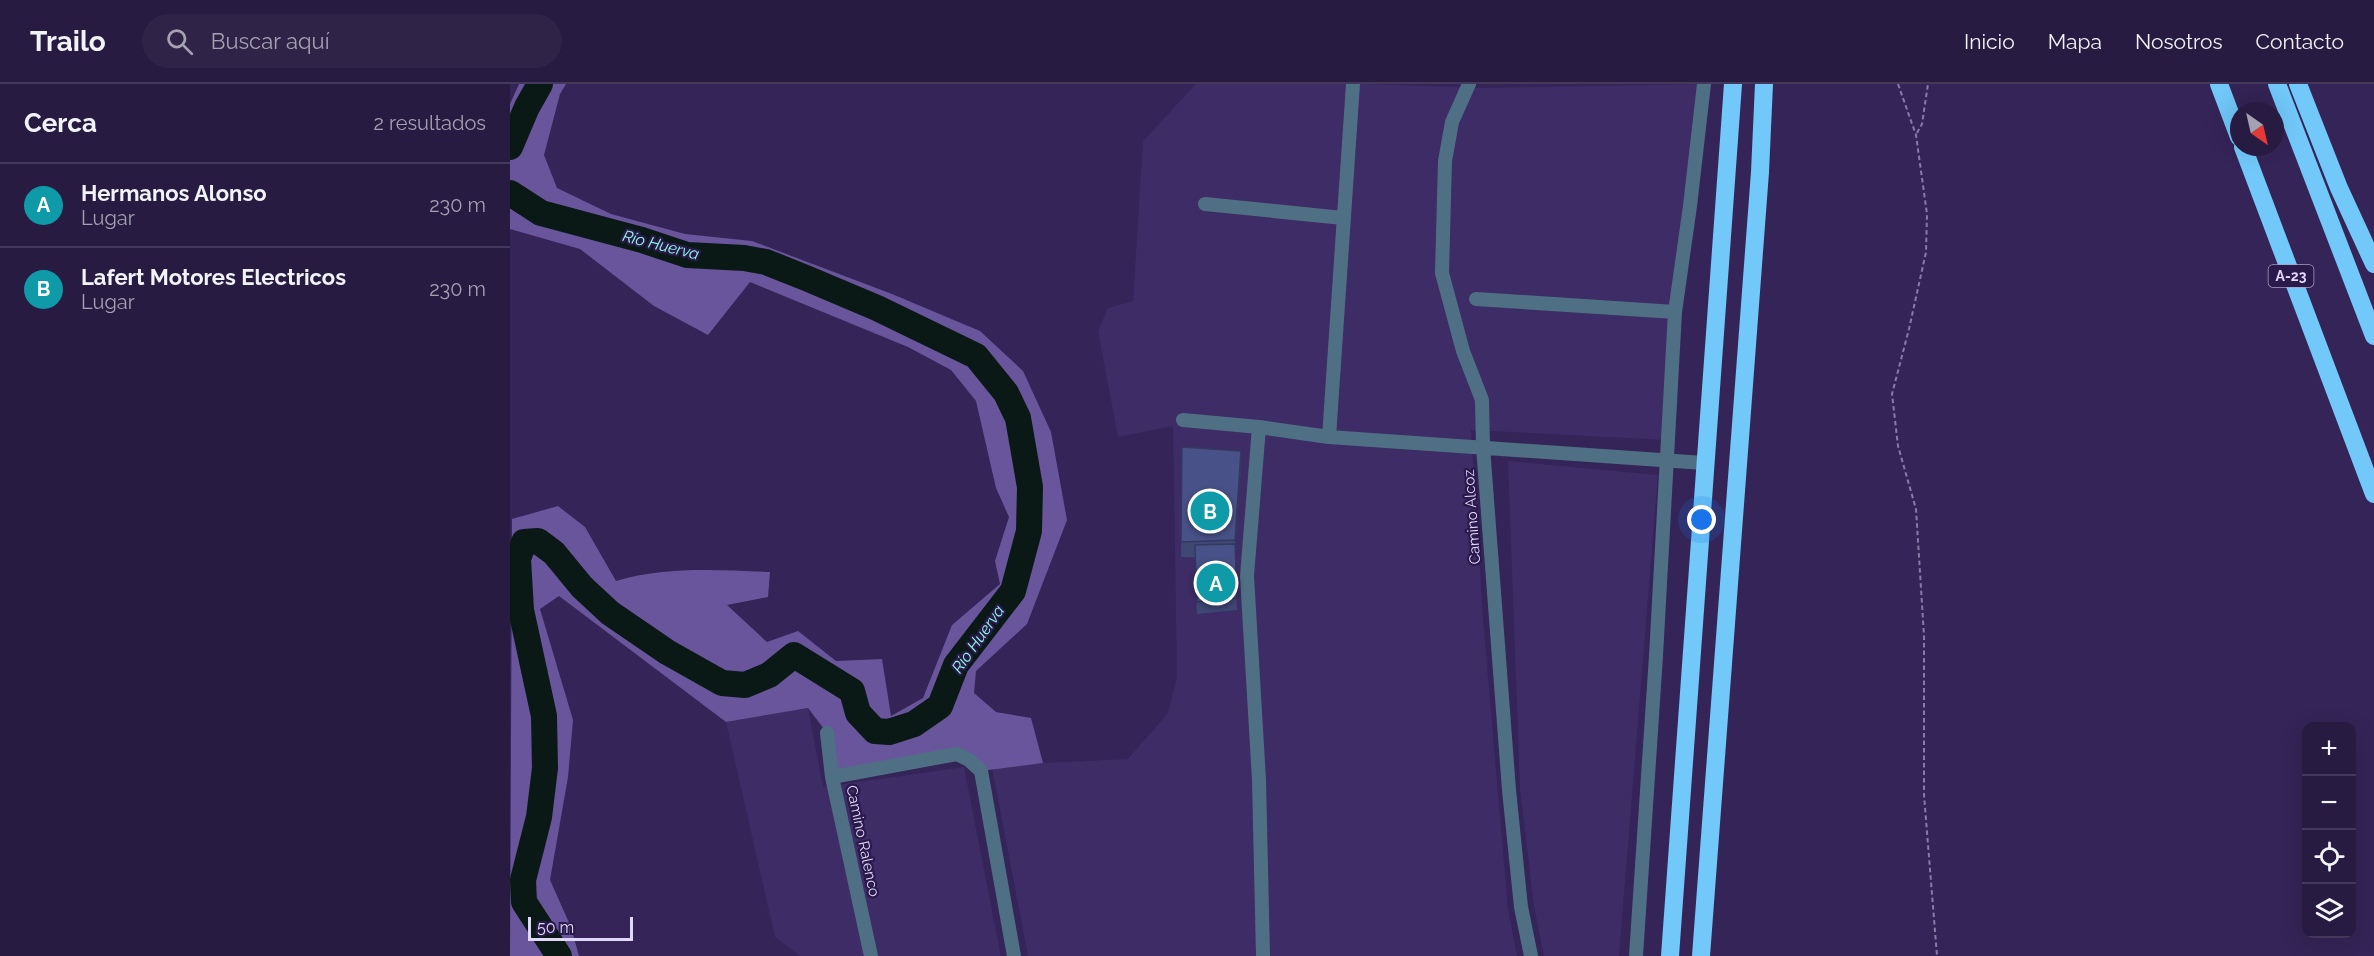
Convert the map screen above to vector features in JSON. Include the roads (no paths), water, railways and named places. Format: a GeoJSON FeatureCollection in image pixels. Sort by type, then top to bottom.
{"type":"FeatureCollection","features":[{"type":"Feature","properties":{"kind":"highway"},"geometry":{"type":"LineString","coordinates":[[1670,956],[1732,84]]}},
{"type":"Feature","properties":{"kind":"highway"},"geometry":{"type":"LineString","coordinates":[[1701,956],[1758,196],[1764,84]]}},
{"type":"Feature","properties":{"kind":"highway"},"geometry":{"type":"LineString","coordinates":[[2219,84],[2230,113]]}},
{"type":"Feature","properties":{"kind":"highway"},"geometry":{"type":"LineString","coordinates":[[2277,84],[2374,336]]}},
{"type":"Feature","properties":{"kind":"highway"},"geometry":{"type":"LineString","coordinates":[[2298,84],[2339,188],[2374,264]]}},
{"type":"Feature","properties":{"kind":"highway","name":"A-23"},"geometry":{"type":"LineString","coordinates":[[2246,156],[2374,494]]}},
{"type":"Feature","properties":{"kind":"street"},"geometry":{"type":"LineString","coordinates":[[1329,437],[1342,218],[1353,84]]}},
{"type":"Feature","properties":{"kind":"street","name":"Camino Alcoz"},"geometry":{"type":"LineString","coordinates":[[1469,84],[1452,122],[1445,161],[1442,273],[1463,351],[1482,400],[1483,447],[1509,790],[1521,907],[1531,956]]}},
{"type":"Feature","properties":{"kind":"street"},"geometry":{"type":"LineString","coordinates":[[1636,956],[1668,461],[1675,312],[1704,84]]}},
{"type":"Feature","properties":{"kind":"street"},"geometry":{"type":"LineString","coordinates":[[1205,204],[1342,218]]}},
{"type":"Feature","properties":{"kind":"street"},"geometry":{"type":"LineString","coordinates":[[1476,299],[1675,312]]}},
{"type":"Feature","properties":{"kind":"street"},"geometry":{"type":"LineString","coordinates":[[1183,420],[1259,427],[1329,437],[1704,463]]}},
{"type":"Feature","properties":{"kind":"street"},"geometry":{"type":"LineString","coordinates":[[1259,427],[1247,576],[1259,780],[1263,956]]}},
{"type":"Feature","properties":{"kind":"street","name":"Camino Ralenco"},"geometry":{"type":"LineString","coordinates":[[827,733],[832,777],[872,956]]}},
{"type":"Feature","properties":{"kind":"street"},"geometry":{"type":"LineString","coordinates":[[832,777],[957,754],[969,760],[981,771],[1014,956]]}},
{"type":"Feature","properties":{"kind":"waterway","name":"Río Huerva"},"geometry":{"type":"LineString","coordinates":[[510,147],[527,107],[540,84]]}},
{"type":"Feature","properties":{"kind":"waterway","name":"Río Huerva"},"geometry":{"type":"LineString","coordinates":[[510,193],[541,213],[642,240],[687,255],[744,258],[766,262],[877,308],[976,356],[1006,393],[1018,418],[1030,487],[1029,531],[1013,591],[956,665],[940,706],[914,724],[889,732],[875,731],[858,713],[852,691],[794,655],[769,675],[745,685],[722,683],[667,652],[610,613],[582,587],[554,553],[538,541],[524,542],[518,559],[521,610],[544,716],[545,768],[539,817],[523,880],[524,902],[559,956]]}},
{"type":"Feature","properties":{"kind":"place","name":"Lafert Motores Electricos"},"geometry":{"type":"Point","coordinates":[1210,511]}},
{"type":"Feature","properties":{"kind":"place","name":"Hermanos Alonso"},"geometry":{"type":"Point","coordinates":[1216,583]}}]}
